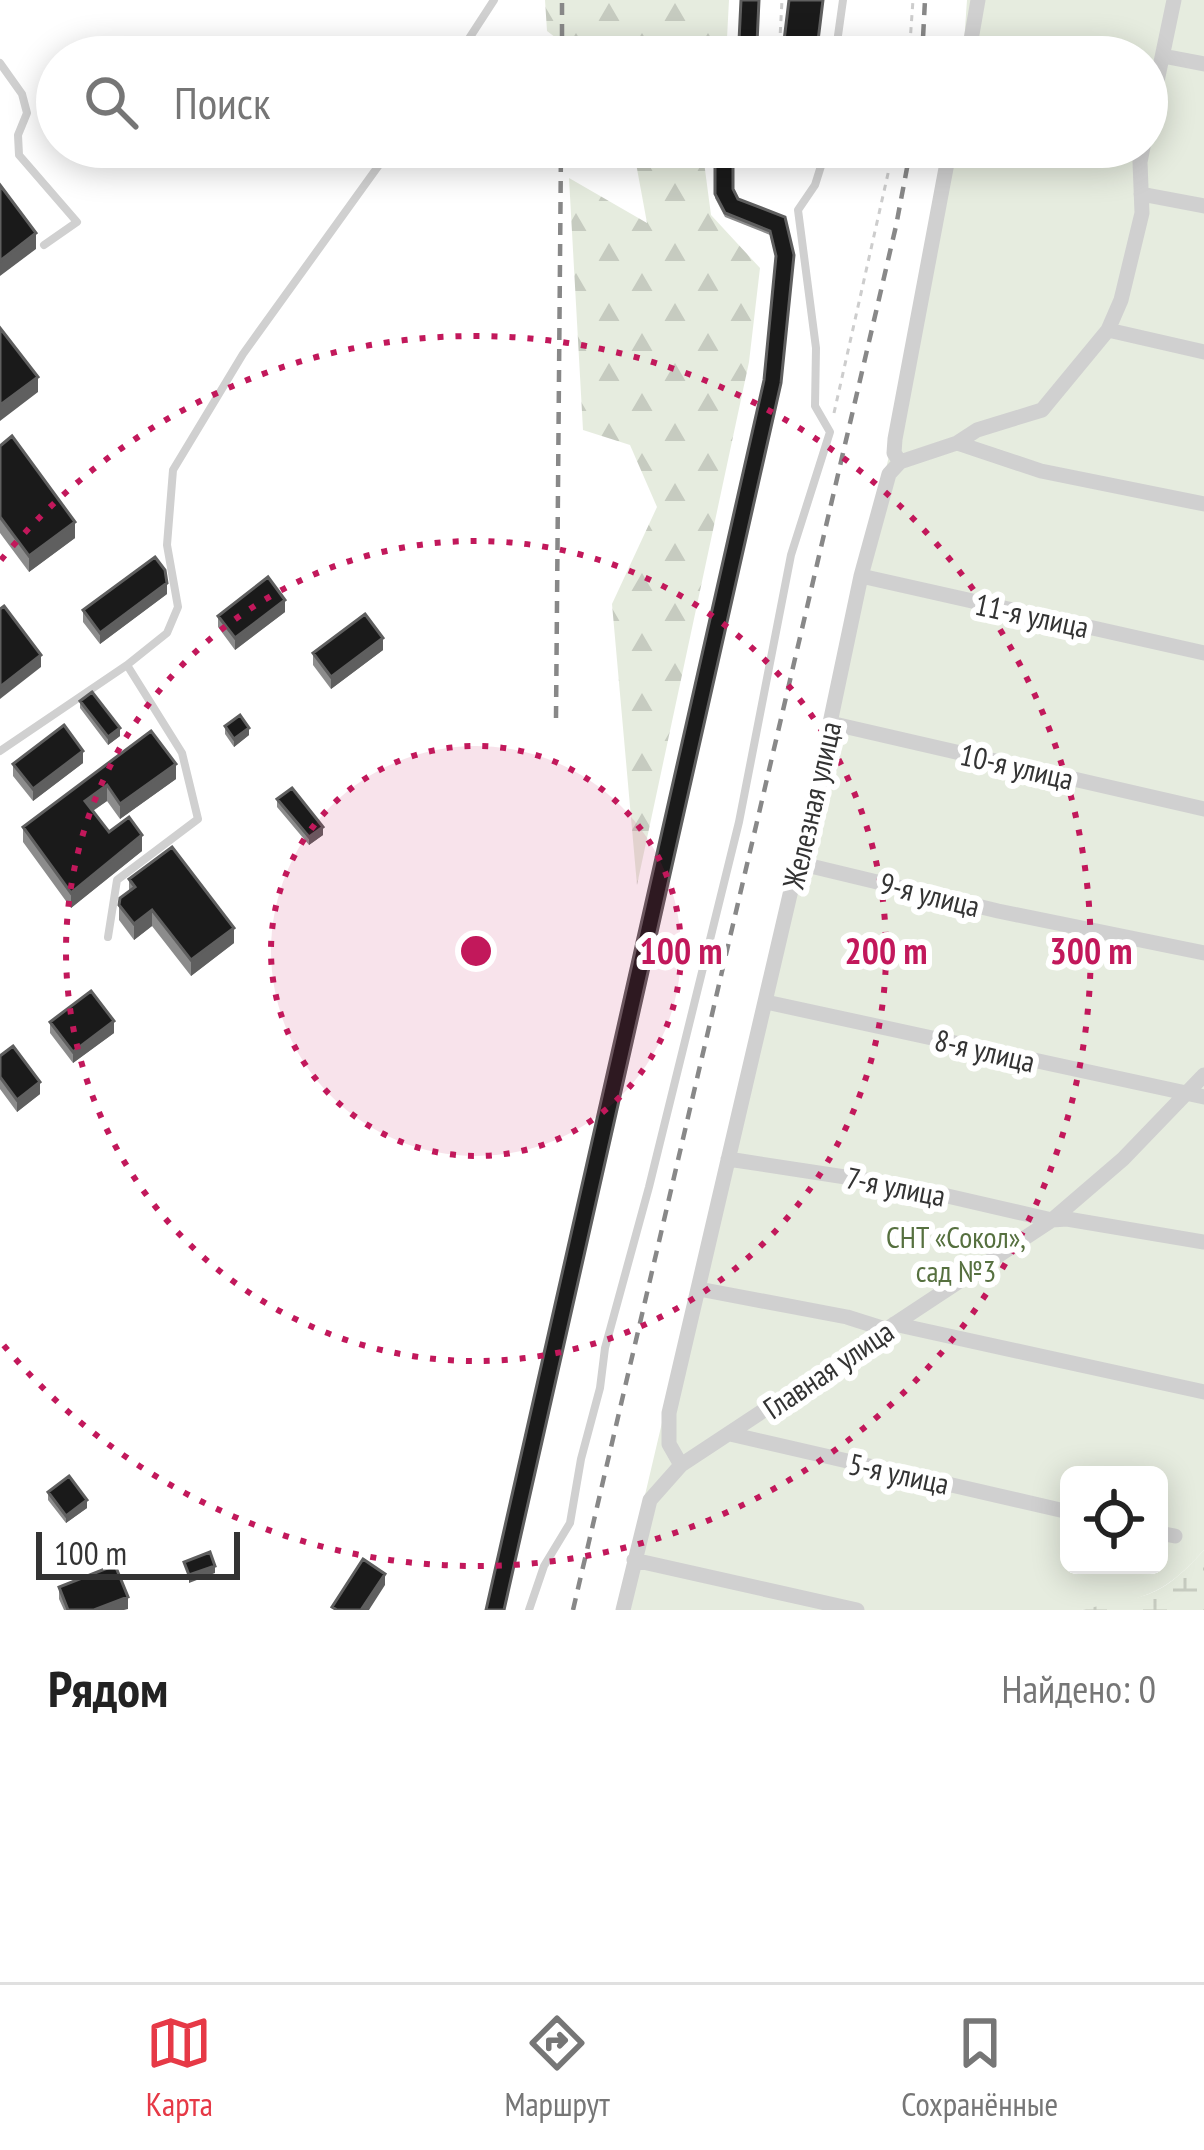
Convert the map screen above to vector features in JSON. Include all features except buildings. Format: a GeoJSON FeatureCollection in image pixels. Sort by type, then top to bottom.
{"type":"FeatureCollection","features":[{"type":"Feature","properties":{"kind":"street"},"geometry":{"type":"LineString","coordinates":[[972,36],[978,0]]}},
{"type":"Feature","properties":{"kind":"street"},"geometry":{"type":"LineString","coordinates":[[1167,36],[1174,0]]}},
{"type":"Feature","properties":{"kind":"street"},"geometry":{"type":"LineString","coordinates":[[1168,57],[1204,64]]}},
{"type":"Feature","properties":{"kind":"street","name":"Железная улица"},"geometry":{"type":"LineString","coordinates":[[681,1465],[669,1444],[669,1413],[861,576],[889,474],[900,462],[894,452],[900,406],[946,168]]}},
{"type":"Feature","properties":{"kind":"street"},"geometry":{"type":"LineString","coordinates":[[900,462],[1042,410],[1108,330],[1142,213],[1139,168]]}},
{"type":"Feature","properties":{"kind":"street"},"geometry":{"type":"LineString","coordinates":[[1141,194],[1204,206]]}},
{"type":"Feature","properties":{"kind":"street"},"geometry":{"type":"LineString","coordinates":[[1108,330],[1204,352]]}},
{"type":"Feature","properties":{"kind":"street"},"geometry":{"type":"LineString","coordinates":[[957,443],[1041,470],[1204,504]]}},
{"type":"Feature","properties":{"kind":"street","name":"11-я улица"},"geometry":{"type":"LineString","coordinates":[[861,576],[1204,653]]}},
{"type":"Feature","properties":{"kind":"street","name":"10-я улица"},"geometry":{"type":"LineString","coordinates":[[830,723],[1204,809]]}},
{"type":"Feature","properties":{"kind":"street","name":"9-я улица"},"geometry":{"type":"LineString","coordinates":[[798,862],[1204,953]]}},
{"type":"Feature","properties":{"kind":"street","name":"8-я улица"},"geometry":{"type":"LineString","coordinates":[[766,1002],[1204,1097]]}},
{"type":"Feature","properties":{"kind":"street","name":"Главная улица"},"geometry":{"type":"LineString","coordinates":[[623,1610],[650,1500],[681,1465],[1052,1220],[1123,1159],[1204,1075]]}},
{"type":"Feature","properties":{"kind":"street","name":"7-я улица"},"geometry":{"type":"LineString","coordinates":[[728,1159],[904,1186],[1052,1220],[1204,1242]]}},
{"type":"Feature","properties":{"kind":"street"},"geometry":{"type":"LineString","coordinates":[[699,1289],[1204,1392]]}},
{"type":"Feature","properties":{"kind":"street","name":"5-я улица"},"geometry":{"type":"LineString","coordinates":[[730,1434],[1060,1510]]}},
{"type":"Feature","properties":{"kind":"street"},"geometry":{"type":"LineString","coordinates":[[634,1560],[857,1610]]}},
{"type":"Feature","properties":{"kind":"lane"},"geometry":{"type":"LineString","coordinates":[[471,36],[494,0]]}},
{"type":"Feature","properties":{"kind":"lane"},"geometry":{"type":"LineString","coordinates":[[838,36],[843,0]]}},
{"type":"Feature","properties":{"kind":"lane"},"geometry":{"type":"LineString","coordinates":[[0,63],[22,94],[27,113],[17,135],[19,155],[77,222],[44,244]]}},
{"type":"Feature","properties":{"kind":"lane"},"geometry":{"type":"LineString","coordinates":[[0,752],[167,634],[178,607],[167,545],[173,470],[243,354],[377,168]]}},
{"type":"Feature","properties":{"kind":"lane"},"geometry":{"type":"LineString","coordinates":[[529,1610],[544,1566],[570,1523],[605,1348],[739,822],[791,554],[830,432],[815,406],[816,348],[798,210],[820,168]]}},
{"type":"Feature","properties":{"kind":"lane"},"geometry":{"type":"LineString","coordinates":[[108,937],[117,880],[199,819],[182,753],[127,665]]}},
{"type":"Feature","properties":{"kind":"path"},"geometry":{"type":"LineString","coordinates":[[780,36],[782,0]]}},
{"type":"Feature","properties":{"kind":"path"},"geometry":{"type":"LineString","coordinates":[[911,36],[914,0]]}},
{"type":"Feature","properties":{"kind":"path"},"geometry":{"type":"LineString","coordinates":[[830,432],[889,168]]}},
{"type":"Feature","properties":{"kind":"green space"},"geometry":{"type":"Polygon","coordinates":[[[545,0],[729,0],[727,36],[554,36],[547,31],[545,0]]]}},
{"type":"Feature","properties":{"kind":"green space","name":"СНТ «Сокол», сад №3"},"geometry":{"type":"Polygon","coordinates":[[[967,0],[1204,0],[1204,1550],[1150,1594],[1082,1610],[618,1610],[927,294],[948,168],[1168,168],[1168,36],[964,36],[967,0]]]}},
{"type":"Feature","properties":{"kind":"green space"},"geometry":{"type":"Polygon","coordinates":[[[637,168],[705,168],[711,215],[760,268],[749,362],[637,885],[612,604],[657,507],[630,445],[583,430],[569,178],[647,223],[637,168]]]}},
{"type":"Feature","properties":{"kind":"green space"},"geometry":{"type":"Polygon","coordinates":[[[1204,1550],[1204,1610],[1082,1610],[1149,1594],[1174,1579],[1204,1550]]]}},
{"type":"Feature","properties":{"kind":"railway"},"geometry":{"type":"LineString","coordinates":[[562,0],[562,36]]}},
{"type":"Feature","properties":{"kind":"railway"},"geometry":{"type":"LineString","coordinates":[[923,36],[925,0]]}},
{"type":"Feature","properties":{"kind":"railway"},"geometry":{"type":"LineString","coordinates":[[556,718],[561,168]]}},
{"type":"Feature","properties":{"kind":"railway"},"geometry":{"type":"LineString","coordinates":[[573,1610],[907,168]]}}]}
